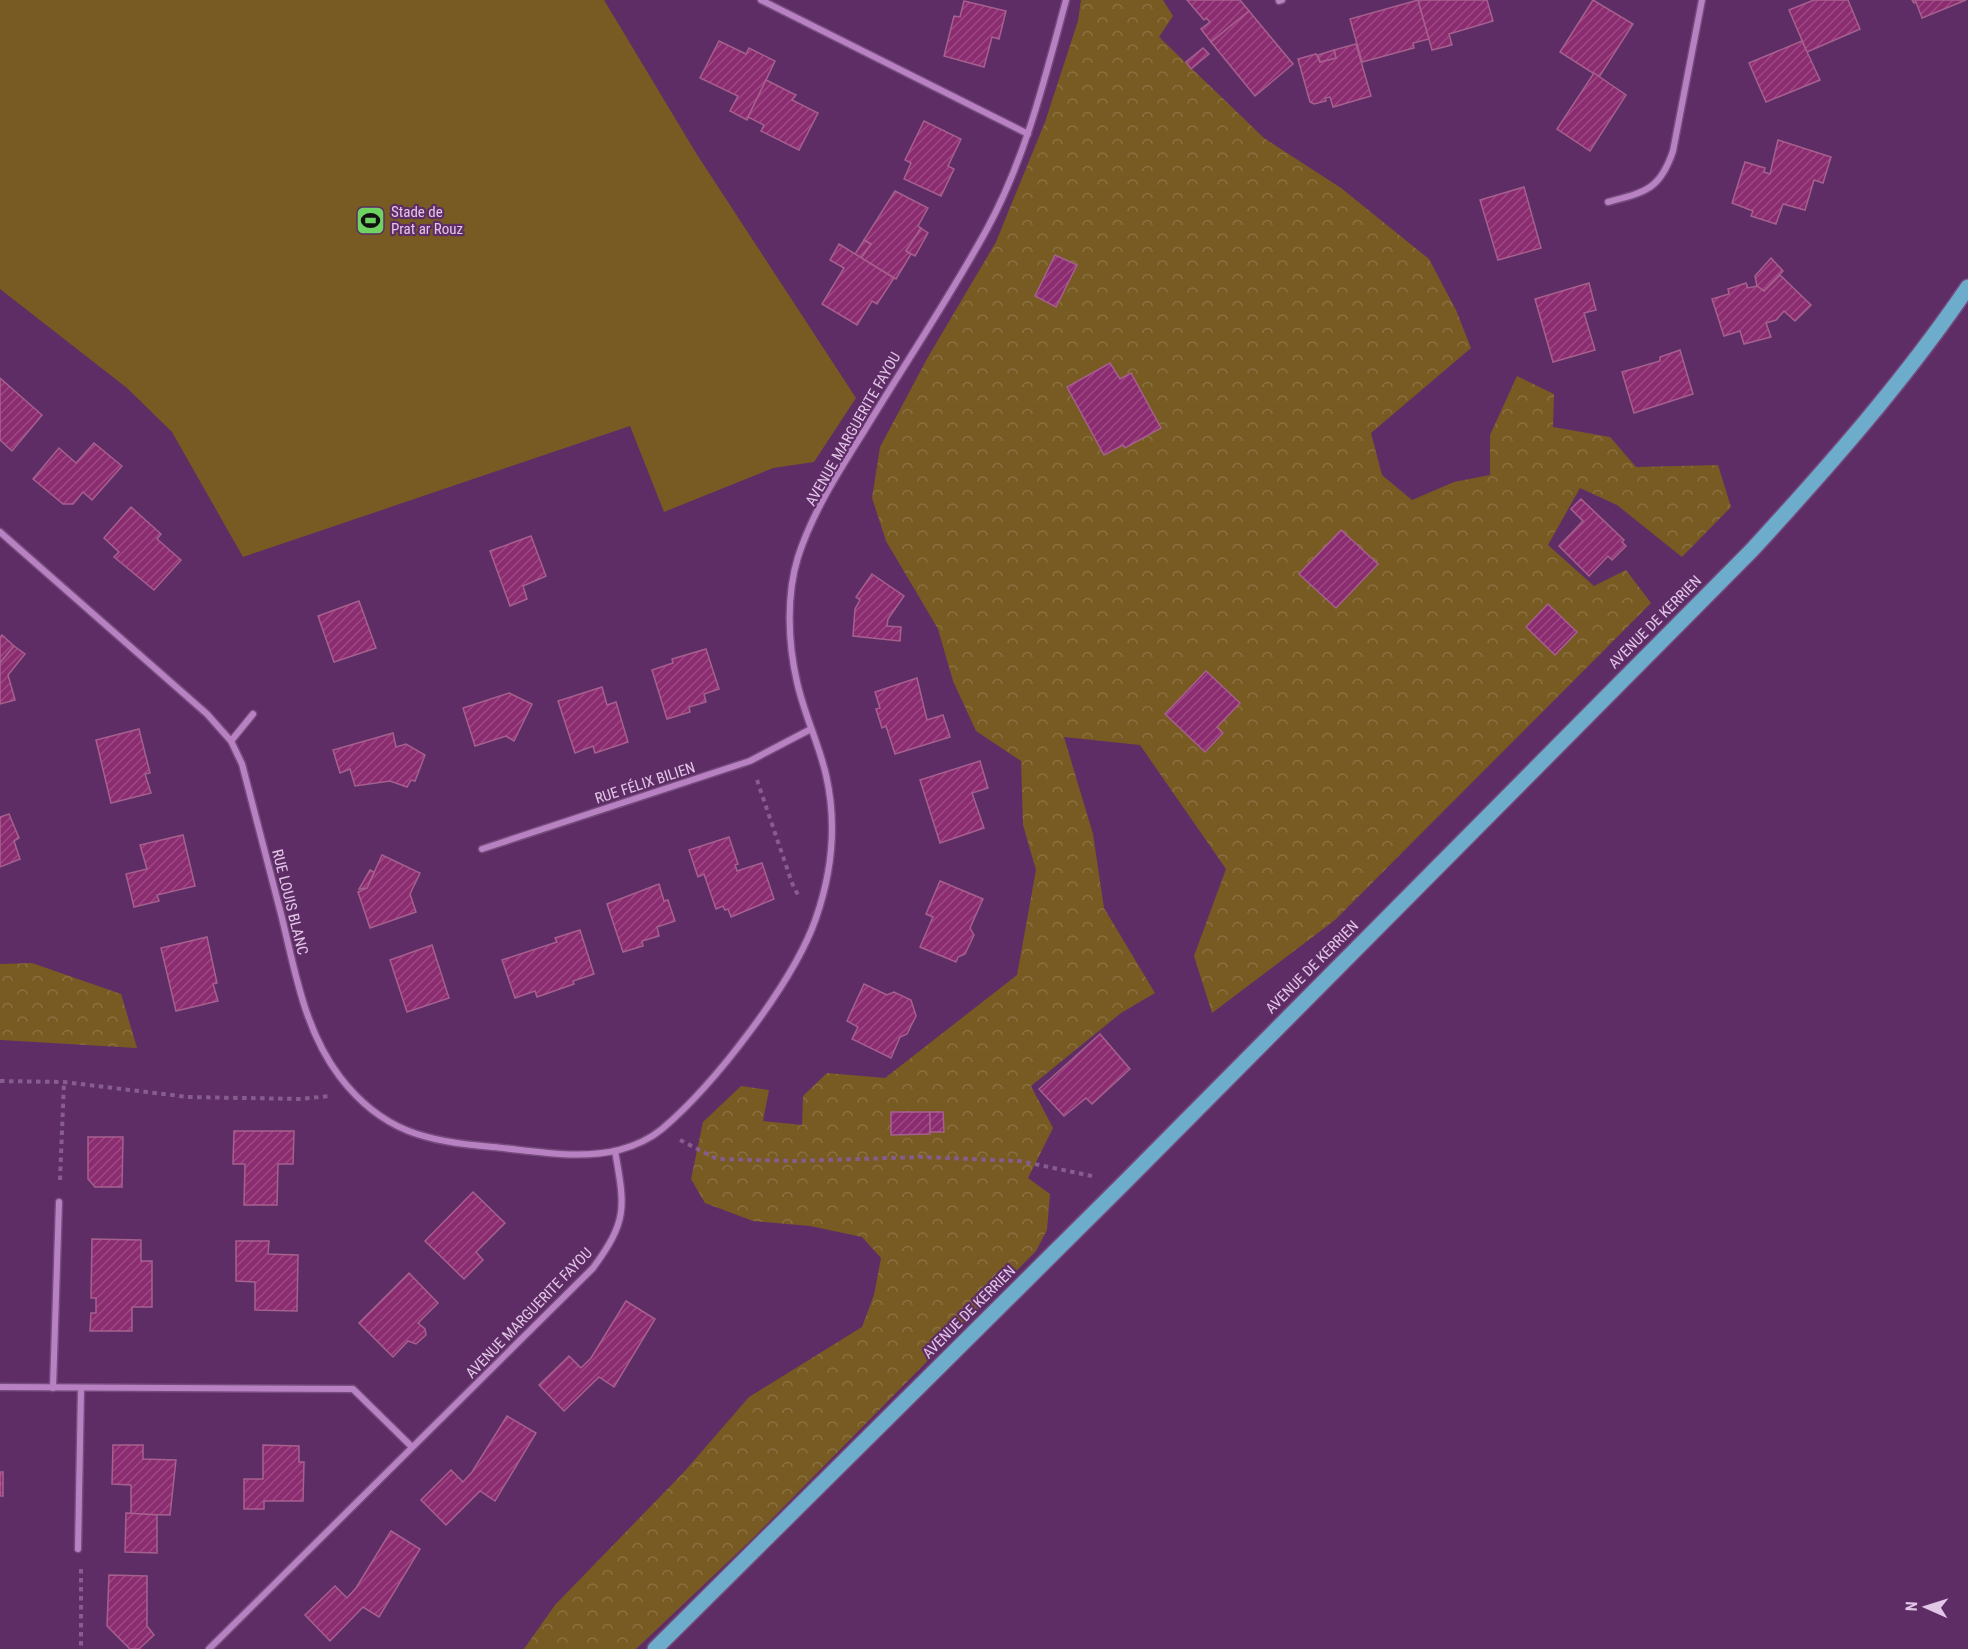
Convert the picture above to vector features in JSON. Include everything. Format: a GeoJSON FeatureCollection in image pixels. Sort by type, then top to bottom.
{"type":"FeatureCollection","features":[{"type":"Feature","properties":{"kind":"main road","name":"AVENUE DE KERRIEN"},"geometry":{"type":"LineString","coordinates":[[655,1649],[1124,1183],[1752,550],[1829,467],[1927,346],[1968,287]]}},
{"type":"Feature","properties":{"kind":"street"},"geometry":{"type":"LineString","coordinates":[[761,0],[1028,134]]}},
{"type":"Feature","properties":{"kind":"street","name":"AVENUE MARGUERITE FAYOU"},"geometry":{"type":"LineString","coordinates":[[209,1649],[593,1269],[609,1247],[619,1227],[623,1211],[615,1151],[636,1144],[661,1130],[710,1081],[780,986],[814,924],[828,871],[832,812],[825,770],[797,683],[792,651],[792,590],[798,557],[832,483],[988,227],[1028,134],[1066,0]]}},
{"type":"Feature","properties":{"kind":"street"},"geometry":{"type":"LineString","coordinates":[[1608,202],[1650,189],[1666,171],[1673,151],[1702,0]]}},
{"type":"Feature","properties":{"kind":"street","name":"RUE LOUIS BLANC"},"geometry":{"type":"LineString","coordinates":[[0,532],[207,714],[231,741],[242,764],[305,1009],[322,1050],[369,1109],[391,1123],[423,1138],[447,1143],[559,1154],[615,1151]]}},
{"type":"Feature","properties":{"kind":"street"},"geometry":{"type":"LineString","coordinates":[[231,741],[253,714]]}},
{"type":"Feature","properties":{"kind":"street","name":"RUE FÉLIX BILIEN"},"geometry":{"type":"LineString","coordinates":[[482,849],[750,761],[811,729]]}},
{"type":"Feature","properties":{"kind":"street"},"geometry":{"type":"LineString","coordinates":[[53,1388],[58,1202]]}},
{"type":"Feature","properties":{"kind":"street"},"geometry":{"type":"LineString","coordinates":[[0,1387],[353,1389],[412,1447]]}},
{"type":"Feature","properties":{"kind":"street"},"geometry":{"type":"LineString","coordinates":[[78,1549],[81,1389]]}},
{"type":"Feature","properties":{"kind":"path"},"geometry":{"type":"LineString","coordinates":[[750,761],[792,883],[814,924]]}},
{"type":"Feature","properties":{"kind":"path"},"geometry":{"type":"LineString","coordinates":[[0,1081],[64,1082],[188,1097],[301,1099],[354,1093]]}},
{"type":"Feature","properties":{"kind":"path"},"geometry":{"type":"LineString","coordinates":[[58,1202],[64,1082]]}},
{"type":"Feature","properties":{"kind":"path"},"geometry":{"type":"LineString","coordinates":[[661,1130],[717,1159],[794,1161],[921,1157],[1020,1161],[1124,1183]]}},
{"type":"Feature","properties":{"kind":"path"},"geometry":{"type":"LineString","coordinates":[[78,1549],[82,1582],[81,1649]]}},
{"type":"Feature","properties":{"kind":"green space","name":"Stade de Prat ar Rouz"},"geometry":{"type":"Polygon","coordinates":[[[0,0],[604,0],[696,153],[856,398],[814,462],[773,468],[664,512],[630,426],[243,557],[172,432],[127,388],[0,289],[0,0]]]}},
{"type":"Feature","properties":{"kind":"green space"},"geometry":{"type":"Polygon","coordinates":[[[1081,0],[1163,0],[1173,16],[1159,37],[1264,138],[1341,188],[1429,259],[1456,310],[1471,348],[1371,433],[1382,475],[1412,500],[1454,482],[1490,475],[1490,435],[1517,376],[1554,394],[1553,427],[1610,437],[1636,467],[1718,465],[1731,507],[1682,557],[1617,505],[1580,488],[1548,545],[1594,586],[1626,570],[1651,603],[1335,920],[1212,1013],[1194,956],[1226,869],[1140,745],[1064,737],[1093,834],[1104,908],[1155,993],[1121,1013],[1031,1086],[1053,1128],[1028,1178],[1050,1194],[1047,1230],[1036,1251],[749,1542],[636,1649],[524,1649],[555,1605],[684,1472],[749,1397],[862,1327],[874,1295],[881,1258],[862,1237],[810,1226],[753,1221],[705,1203],[691,1179],[703,1122],[741,1086],[769,1090],[763,1121],[802,1125],[803,1096],[827,1073],[885,1078],[1017,975],[1036,870],[1023,825],[1021,761],[976,731],[953,681],[938,629],[886,541],[872,498],[880,447],[928,357],[996,242],[1045,122],[1078,21],[1081,0]]]}},
{"type":"Feature","properties":{"kind":"green space"},"geometry":{"type":"Polygon","coordinates":[[[32,963],[121,994],[137,1048],[0,1040],[0,964],[32,963]]]}},
{"type":"Feature","properties":{"kind":"building"},"geometry":{"type":"Polygon","coordinates":[[[1187,0],[1240,0],[1249,11],[1211,42],[1201,29],[1210,22],[1206,18],[1204,20],[1187,0]]]}},
{"type":"Feature","properties":{"kind":"building"},"geometry":{"type":"Polygon","coordinates":[[[1418,0],[1429,39],[1413,43],[1414,48],[1362,62],[1350,19],[1418,0]]]}},
{"type":"Feature","properties":{"kind":"building"},"geometry":{"type":"Polygon","coordinates":[[[1418,0],[1487,0],[1493,21],[1449,34],[1452,45],[1432,50],[1418,0]]]}},
{"type":"Feature","properties":{"kind":"building"},"geometry":{"type":"Polygon","coordinates":[[[1593,0],[1633,24],[1599,77],[1560,52],[1593,0]]]}},
{"type":"Feature","properties":{"kind":"building"},"geometry":{"type":"Polygon","coordinates":[[[1814,0],[1848,0],[1860,29],[1807,52],[1789,10],[1814,0]]]}},
{"type":"Feature","properties":{"kind":"building"},"geometry":{"type":"Polygon","coordinates":[[[1912,0],[1966,0],[1922,18],[1916,2],[1912,0]]]}},
{"type":"Feature","properties":{"kind":"building"},"geometry":{"type":"Polygon","coordinates":[[[964,1],[1006,11],[999,39],[992,37],[984,67],[944,56],[954,16],[960,17],[964,1]]]}},
{"type":"Feature","properties":{"kind":"building"},"geometry":{"type":"Polygon","coordinates":[[[1249,11],[1293,64],[1255,96],[1211,42],[1249,11]]]}},
{"type":"Feature","properties":{"kind":"building"},"geometry":{"type":"Polygon","coordinates":[[[719,41],[746,54],[749,48],[775,61],[747,120],[730,111],[738,96],[700,78],[719,41]]]}},
{"type":"Feature","properties":{"kind":"building"},"geometry":{"type":"Polygon","coordinates":[[[1802,41],[1820,80],[1766,102],[1749,63],[1802,41]]]}},
{"type":"Feature","properties":{"kind":"building"},"geometry":{"type":"Polygon","coordinates":[[[1356,44],[1371,96],[1333,107],[1330,97],[1325,98],[1326,101],[1314,104],[1310,102],[1298,59],[1316,54],[1320,62],[1336,58],[1334,50],[1356,44]]]}},
{"type":"Feature","properties":{"kind":"building"},"geometry":{"type":"Polygon","coordinates":[[[1203,48],[1209,54],[1191,69],[1186,62],[1203,48]]]}},
{"type":"Feature","properties":{"kind":"building"},"geometry":{"type":"Polygon","coordinates":[[[1334,50],[1336,58],[1320,62],[1318,55],[1334,50]]]}},
{"type":"Feature","properties":{"kind":"building"},"geometry":{"type":"Polygon","coordinates":[[[1594,73],[1626,95],[1590,151],[1557,129],[1594,73]]]}},
{"type":"Feature","properties":{"kind":"building"},"geometry":{"type":"Polygon","coordinates":[[[766,80],[796,95],[792,100],[818,113],[799,150],[761,131],[764,125],[748,117],[766,80]]]}},
{"type":"Feature","properties":{"kind":"building"},"geometry":{"type":"Polygon","coordinates":[[[924,121],[961,139],[948,166],[954,169],[941,196],[904,179],[911,163],[905,160],[924,121]]]}},
{"type":"Feature","properties":{"kind":"building"},"geometry":{"type":"Polygon","coordinates":[[[1778,140],[1831,157],[1823,183],[1814,180],[1805,210],[1783,204],[1776,224],[1751,216],[1753,211],[1732,203],[1745,162],[1765,168],[1764,172],[1770,174],[1778,140]]]}},
{"type":"Feature","properties":{"kind":"building"},"geometry":{"type":"Polygon","coordinates":[[[1524,187],[1541,248],[1498,260],[1480,200],[1524,187]]]}},
{"type":"Feature","properties":{"kind":"building"},"geometry":{"type":"Polygon","coordinates":[[[895,191],[928,208],[918,226],[921,228],[906,251],[911,254],[896,279],[861,258],[871,244],[864,240],[895,191]]]}},
{"type":"Feature","properties":{"kind":"building"},"geometry":{"type":"Polygon","coordinates":[[[921,228],[928,233],[915,256],[906,251],[921,228]]]}},
{"type":"Feature","properties":{"kind":"building"},"geometry":{"type":"Polygon","coordinates":[[[864,240],[871,244],[861,258],[855,254],[864,240]]]}},
{"type":"Feature","properties":{"kind":"building"},"geometry":{"type":"Polygon","coordinates":[[[839,244],[894,278],[877,304],[872,301],[857,325],[822,304],[844,268],[830,260],[839,244]]]}},
{"type":"Feature","properties":{"kind":"building"},"geometry":{"type":"Polygon","coordinates":[[[1055,255],[1077,265],[1056,307],[1035,296],[1055,255]]]}},
{"type":"Feature","properties":{"kind":"building"},"geometry":{"type":"Polygon","coordinates":[[[1771,258],[1783,271],[1764,291],[1757,286],[1755,276],[1771,258]]]}},
{"type":"Feature","properties":{"kind":"building"},"geometry":{"type":"Polygon","coordinates":[[[1780,275],[1811,305],[1795,321],[1784,311],[1776,320],[1766,323],[1771,337],[1744,344],[1740,331],[1724,336],[1712,299],[1729,294],[1728,289],[1746,283],[1748,288],[1757,286],[1764,291],[1780,275]]]}},
{"type":"Feature","properties":{"kind":"building"},"geometry":{"type":"Polygon","coordinates":[[[1589,283],[1596,310],[1584,313],[1595,350],[1553,362],[1535,299],[1589,283]]]}},
{"type":"Feature","properties":{"kind":"building"},"geometry":{"type":"Polygon","coordinates":[[[1680,350],[1693,394],[1634,413],[1622,372],[1660,361],[1660,357],[1680,350]]]}},
{"type":"Feature","properties":{"kind":"building"},"geometry":{"type":"Polygon","coordinates":[[[1110,363],[1120,379],[1131,373],[1161,428],[1125,448],[1123,445],[1104,455],[1067,387],[1110,363]]]}},
{"type":"Feature","properties":{"kind":"building"},"geometry":{"type":"Polygon","coordinates":[[[0,378],[42,415],[12,451],[0,440],[0,378]]]}},
{"type":"Feature","properties":{"kind":"building"},"geometry":{"type":"Polygon","coordinates":[[[94,443],[122,466],[92,500],[83,492],[73,504],[63,504],[33,479],[59,448],[76,463],[94,443]]]}},
{"type":"Feature","properties":{"kind":"building"},"geometry":{"type":"Polygon","coordinates":[[[1581,499],[1624,540],[1622,542],[1626,546],[1612,560],[1608,556],[1589,576],[1559,546],[1583,521],[1571,509],[1581,499]]]}},
{"type":"Feature","properties":{"kind":"building"},"geometry":{"type":"Polygon","coordinates":[[[131,507],[161,534],[157,539],[181,560],[154,590],[114,557],[119,552],[104,538],[131,507]]]}},
{"type":"Feature","properties":{"kind":"building"},"geometry":{"type":"Polygon","coordinates":[[[1341,530],[1378,564],[1336,608],[1299,574],[1341,530]]]}},
{"type":"Feature","properties":{"kind":"building"},"geometry":{"type":"Polygon","coordinates":[[[531,536],[546,576],[523,586],[527,599],[510,606],[490,551],[531,536]]]}},
{"type":"Feature","properties":{"kind":"building"},"geometry":{"type":"Polygon","coordinates":[[[872,574],[904,596],[888,619],[887,626],[901,627],[900,641],[853,636],[855,609],[860,600],[856,597],[872,574]]]}},
{"type":"Feature","properties":{"kind":"building"},"geometry":{"type":"Polygon","coordinates":[[[359,601],[376,648],[334,662],[318,616],[359,601]]]}},
{"type":"Feature","properties":{"kind":"building"},"geometry":{"type":"Polygon","coordinates":[[[1548,604],[1577,632],[1555,655],[1526,627],[1548,604]]]}},
{"type":"Feature","properties":{"kind":"building"},"geometry":{"type":"Polygon","coordinates":[[[2,635],[14,646],[0,663],[0,637],[2,635]]]}},
{"type":"Feature","properties":{"kind":"building"},"geometry":{"type":"Polygon","coordinates":[[[14,646],[25,654],[8,675],[15,700],[0,704],[0,663],[14,646]]]}},
{"type":"Feature","properties":{"kind":"building"},"geometry":{"type":"Polygon","coordinates":[[[706,649],[719,689],[704,694],[706,702],[689,707],[690,712],[667,719],[652,670],[673,663],[672,659],[706,649]]]}},
{"type":"Feature","properties":{"kind":"building"},"geometry":{"type":"Polygon","coordinates":[[[1206,671],[1240,703],[1217,727],[1223,733],[1205,752],[1165,714],[1206,671]]]}},
{"type":"Feature","properties":{"kind":"building"},"geometry":{"type":"Polygon","coordinates":[[[917,678],[927,720],[943,715],[950,737],[895,754],[886,726],[882,728],[876,709],[880,708],[875,692],[917,678]]]}},
{"type":"Feature","properties":{"kind":"building"},"geometry":{"type":"Polygon","coordinates":[[[602,687],[607,705],[616,702],[628,742],[595,753],[593,746],[575,753],[558,701],[602,687]]]}},
{"type":"Feature","properties":{"kind":"building"},"geometry":{"type":"Polygon","coordinates":[[[509,693],[532,704],[514,741],[506,736],[475,746],[463,708],[509,693]]]}},
{"type":"Feature","properties":{"kind":"building"},"geometry":{"type":"Polygon","coordinates":[[[139,729],[150,773],[145,774],[151,793],[111,803],[96,740],[139,729]]]}},
{"type":"Feature","properties":{"kind":"building"},"geometry":{"type":"Polygon","coordinates":[[[393,733],[396,747],[406,744],[425,755],[415,781],[411,780],[407,787],[390,781],[355,786],[350,769],[340,773],[333,750],[393,733]]]}},
{"type":"Feature","properties":{"kind":"building"},"geometry":{"type":"Polygon","coordinates":[[[980,761],[988,788],[972,793],[984,828],[940,843],[920,780],[980,761]]]}},
{"type":"Feature","properties":{"kind":"building"},"geometry":{"type":"Polygon","coordinates":[[[9,814],[19,838],[14,841],[20,859],[0,867],[0,817],[9,814]]]}},
{"type":"Feature","properties":{"kind":"building"},"geometry":{"type":"Polygon","coordinates":[[[183,835],[195,886],[157,895],[159,901],[134,907],[126,874],[147,869],[140,845],[183,835]]]}},
{"type":"Feature","properties":{"kind":"building"},"geometry":{"type":"Polygon","coordinates":[[[729,837],[738,864],[735,865],[737,871],[762,863],[774,899],[731,917],[728,909],[725,910],[723,906],[716,909],[704,874],[698,877],[689,850],[729,837]]]}},
{"type":"Feature","properties":{"kind":"building"},"geometry":{"type":"Polygon","coordinates":[[[382,855],[420,873],[410,894],[416,912],[370,928],[358,892],[367,888],[382,855]]]}},
{"type":"Feature","properties":{"kind":"building"},"geometry":{"type":"Polygon","coordinates":[[[370,870],[374,872],[367,888],[359,889],[370,870]]]}},
{"type":"Feature","properties":{"kind":"building"},"geometry":{"type":"Polygon","coordinates":[[[940,881],[983,899],[970,928],[974,935],[965,954],[958,957],[956,962],[920,947],[933,917],[926,914],[940,881]]]}},
{"type":"Feature","properties":{"kind":"building"},"geometry":{"type":"Polygon","coordinates":[[[659,884],[664,901],[668,900],[675,921],[657,927],[659,936],[642,941],[643,946],[623,952],[607,904],[659,884]]]}},
{"type":"Feature","properties":{"kind":"building"},"geometry":{"type":"Polygon","coordinates":[[[580,930],[594,974],[537,997],[535,991],[515,998],[502,960],[557,942],[555,938],[580,930]]]}},
{"type":"Feature","properties":{"kind":"building"},"geometry":{"type":"Polygon","coordinates":[[[207,937],[217,983],[213,984],[218,1001],[176,1011],[161,948],[207,937]]]}},
{"type":"Feature","properties":{"kind":"building"},"geometry":{"type":"Polygon","coordinates":[[[432,945],[449,998],[407,1012],[390,960],[432,945]]]}},
{"type":"Feature","properties":{"kind":"building"},"geometry":{"type":"Polygon","coordinates":[[[864,984],[887,995],[894,992],[911,1000],[916,1016],[907,1034],[900,1037],[891,1058],[852,1039],[858,1027],[847,1021],[864,984]]]}},
{"type":"Feature","properties":{"kind":"building"},"geometry":{"type":"Polygon","coordinates":[[[1100,1034],[1130,1069],[1092,1104],[1086,1098],[1064,1116],[1039,1089],[1100,1034]]]}},
{"type":"Feature","properties":{"kind":"building"},"geometry":{"type":"Polygon","coordinates":[[[891,1112],[930,1112],[930,1134],[891,1135],[891,1112]]]}},
{"type":"Feature","properties":{"kind":"building"},"geometry":{"type":"Polygon","coordinates":[[[930,1112],[943,1112],[944,1132],[930,1132],[930,1112]]]}},
{"type":"Feature","properties":{"kind":"building"},"geometry":{"type":"Polygon","coordinates":[[[234,1131],[294,1131],[293,1164],[278,1164],[277,1205],[244,1205],[245,1164],[233,1164],[234,1131]]]}},
{"type":"Feature","properties":{"kind":"building"},"geometry":{"type":"Polygon","coordinates":[[[88,1137],[123,1137],[122,1187],[95,1187],[88,1179],[88,1137]]]}},
{"type":"Feature","properties":{"kind":"building"},"geometry":{"type":"Polygon","coordinates":[[[473,1192],[505,1223],[476,1252],[483,1260],[464,1279],[425,1241],[473,1192]]]}},
{"type":"Feature","properties":{"kind":"building"},"geometry":{"type":"Polygon","coordinates":[[[92,1239],[141,1240],[141,1261],[152,1261],[152,1307],[132,1307],[132,1331],[90,1331],[91,1313],[96,1313],[96,1298],[91,1298],[92,1239]]]}},
{"type":"Feature","properties":{"kind":"building"},"geometry":{"type":"Polygon","coordinates":[[[236,1241],[269,1241],[268,1254],[298,1255],[297,1311],[255,1310],[255,1282],[236,1281],[236,1241]]]}},
{"type":"Feature","properties":{"kind":"building"},"geometry":{"type":"Polygon","coordinates":[[[409,1273],[438,1303],[418,1323],[425,1329],[426,1335],[416,1344],[408,1341],[393,1357],[359,1323],[409,1273]]]}},
{"type":"Feature","properties":{"kind":"building"},"geometry":{"type":"Polygon","coordinates":[[[626,1301],[655,1319],[614,1387],[599,1377],[564,1411],[539,1385],[569,1356],[581,1368],[591,1358],[626,1301]]]}},
{"type":"Feature","properties":{"kind":"building"},"geometry":{"type":"Polygon","coordinates":[[[507,1416],[536,1433],[495,1501],[480,1491],[446,1525],[421,1500],[451,1470],[463,1482],[472,1472],[507,1416]]]}},
{"type":"Feature","properties":{"kind":"building"},"geometry":{"type":"Polygon","coordinates":[[[113,1445],[143,1445],[143,1459],[176,1460],[170,1515],[131,1514],[131,1485],[112,1484],[113,1445]]]}},
{"type":"Feature","properties":{"kind":"building"},"geometry":{"type":"Polygon","coordinates":[[[263,1445],[299,1446],[299,1462],[304,1462],[303,1501],[264,1501],[264,1509],[244,1509],[244,1479],[263,1479],[263,1445]]]}},
{"type":"Feature","properties":{"kind":"building"},"geometry":{"type":"Polygon","coordinates":[[[0,1472],[3,1472],[3,1496],[0,1496],[0,1472]]]}},
{"type":"Feature","properties":{"kind":"building"},"geometry":{"type":"Polygon","coordinates":[[[126,1513],[157,1515],[157,1553],[125,1552],[126,1513]]]}},
{"type":"Feature","properties":{"kind":"building"},"geometry":{"type":"Polygon","coordinates":[[[391,1531],[420,1549],[379,1617],[363,1607],[330,1641],[305,1615],[335,1586],[347,1598],[356,1588],[391,1531]]]}},
{"type":"Feature","properties":{"kind":"building"},"geometry":{"type":"Polygon","coordinates":[[[109,1575],[147,1576],[147,1626],[154,1635],[139,1649],[130,1649],[107,1626],[109,1575]]]}},
{"type":"Feature","properties":{"kind":"place","name":"Stade de Prat ar Rouz"},"geometry":{"type":"Point","coordinates":[370,221]}}]}
